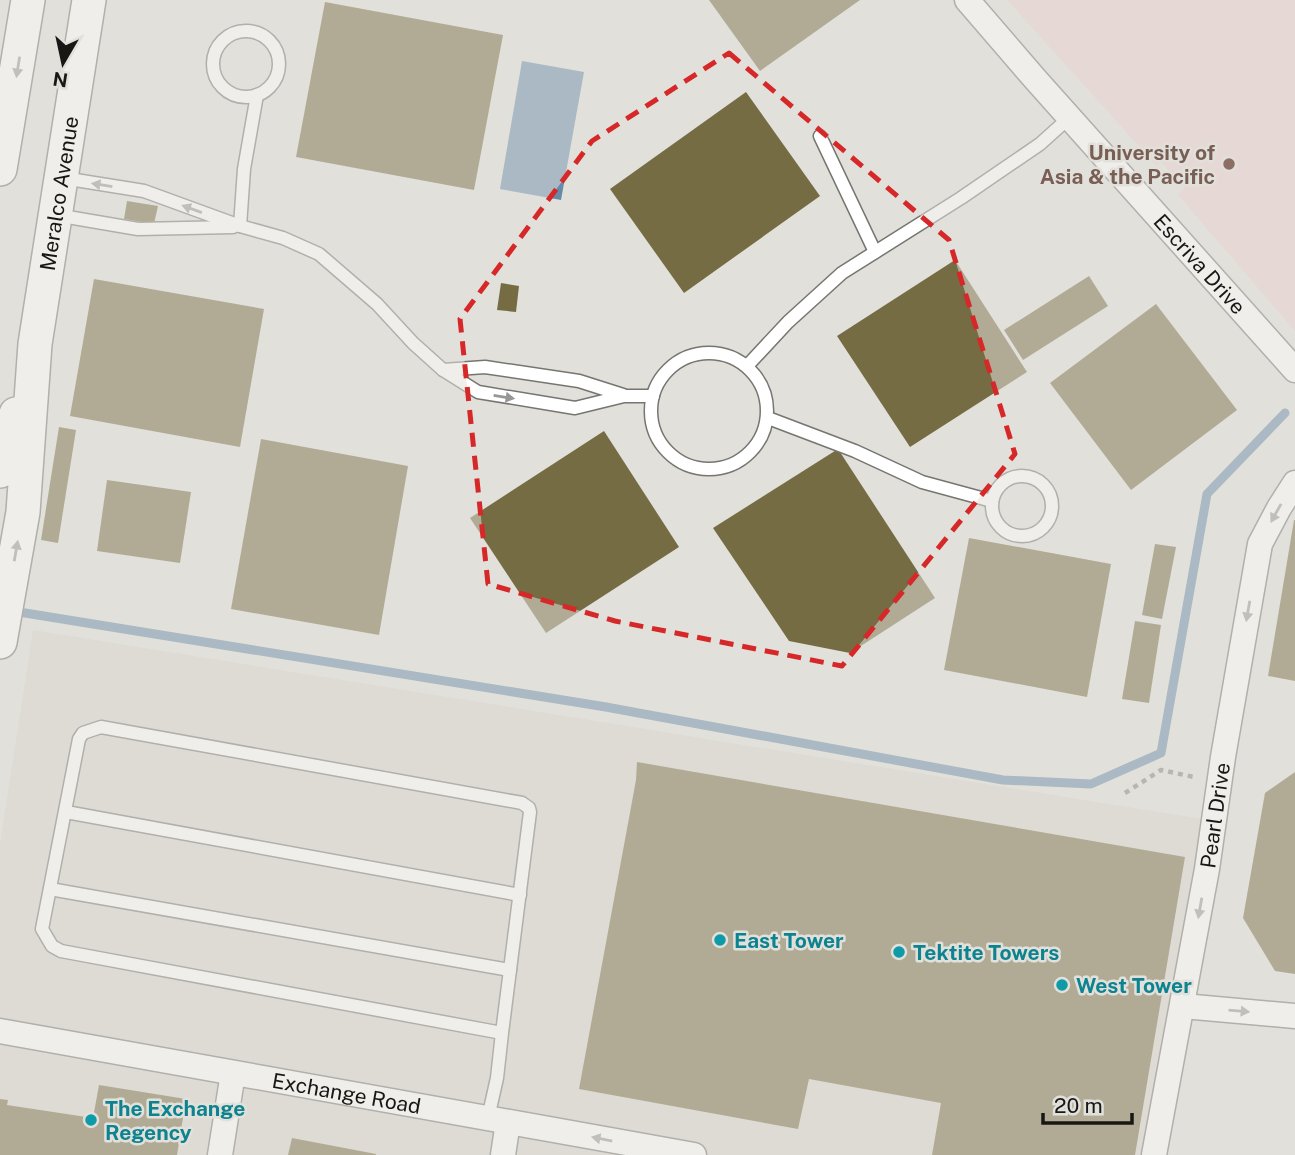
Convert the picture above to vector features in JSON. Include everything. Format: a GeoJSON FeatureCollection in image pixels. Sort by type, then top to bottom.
{"type":"FeatureCollection","features":[{"type":"Feature","properties":{"kind":"main road","name":"Meralco Avenue"},"geometry":{"type":"LineString","coordinates":[[0,642],[23,512],[35,344],[89,0]]}},
{"type":"Feature","properties":{"kind":"main road"},"geometry":{"type":"LineString","coordinates":[[0,169],[6,108],[25,5]]}},
{"type":"Feature","properties":{"kind":"main road","name":"Meralco Avenue"},"geometry":{"type":"LineString","coordinates":[[0,471],[35,344]]}},
{"type":"Feature","properties":{"kind":"street","name":"Escriva Drive"},"geometry":{"type":"LineString","coordinates":[[967,0],[1295,370]]}},
{"type":"Feature","properties":{"kind":"street","name":"Pearl Drive"},"geometry":{"type":"LineString","coordinates":[[1154,1155],[1207,869],[1219,782],[1260,544],[1295,483]]}},
{"type":"Feature","properties":{"kind":"street"},"geometry":{"type":"LineString","coordinates":[[1183,1006],[1295,1016]]}},
{"type":"Feature","properties":{"kind":"street","name":"Exchange Road"},"geometry":{"type":"LineString","coordinates":[[0,1031],[694,1155]]}},
{"type":"Feature","properties":{"kind":"street"},"geometry":{"type":"LineString","coordinates":[[220,1155],[233,1073]]}},
{"type":"Feature","properties":{"kind":"street"},"geometry":{"type":"LineString","coordinates":[[498,1120],[503,1155]]}},
{"type":"Feature","properties":{"kind":"lane"},"geometry":{"type":"LineString","coordinates":[[240,226],[244,169],[257,95],[273,82],[278,73],[277,53],[270,42],[260,34],[236,32],[225,38],[216,48],[214,72],[218,82],[235,95],[257,95]]}},
{"type":"Feature","properties":{"kind":"lane"},"geometry":{"type":"LineString","coordinates":[[747,366],[788,322],[842,273],[961,198],[1040,144],[1070,117]]}},
{"type":"Feature","properties":{"kind":"lane"},"geometry":{"type":"LineString","coordinates":[[820,136],[875,252]]}},
{"type":"Feature","properties":{"kind":"lane"},"geometry":{"type":"LineString","coordinates":[[61,178],[144,191],[240,226],[282,238],[319,254],[377,304],[413,343],[443,370],[478,392],[575,408],[624,396],[653,396]]}},
{"type":"Feature","properties":{"kind":"lane"},"geometry":{"type":"LineString","coordinates":[[55,215],[138,229],[240,226]]}},
{"type":"Feature","properties":{"kind":"lane"},"geometry":{"type":"LineString","coordinates":[[711,352],[730,356],[747,366],[760,381],[767,399],[768,418],[763,437],[752,452],[736,464],[718,469],[698,469],[680,462],[665,450],[655,434],[651,415],[653,396],[667,371],[674,364],[692,355],[711,352]]}},
{"type":"Feature","properties":{"kind":"lane"},"geometry":{"type":"LineString","coordinates":[[443,370],[485,367],[579,382],[624,396]]}},
{"type":"Feature","properties":{"kind":"lane"},"geometry":{"type":"LineString","coordinates":[[768,418],[855,451],[922,482],[992,501]]}},
{"type":"Feature","properties":{"kind":"lane"},"geometry":{"type":"LineString","coordinates":[[1027,475],[1046,486],[1053,507],[1043,528],[1032,535],[1019,536],[1007,532],[998,524],[992,513],[992,501],[996,489],[1004,480],[1027,475]]}},
{"type":"Feature","properties":{"kind":"lane"},"geometry":{"type":"LineString","coordinates":[[498,1120],[496,1078],[502,1033],[520,895],[530,808],[522,803],[101,727],[83,733],[79,739],[42,929],[52,946],[61,951],[502,1033]]}},
{"type":"Feature","properties":{"kind":"lane"},"geometry":{"type":"LineString","coordinates":[[66,812],[520,895]]}},
{"type":"Feature","properties":{"kind":"lane"},"geometry":{"type":"LineString","coordinates":[[50,889],[510,971]]}},
{"type":"Feature","properties":{"kind":"path"},"geometry":{"type":"LineString","coordinates":[[1125,793],[1161,770],[1219,782]]}},
{"type":"Feature","properties":{"kind":"highlighted area"},"geometry":{"type":"Polygon","coordinates":[[[729,53],[949,240],[1015,454],[842,666],[615,621],[488,584],[460,319],[592,141],[729,53]]]}},
{"type":"Feature","properties":{"kind":"shaded area","name":"University of Asia & the Pacific"},"geometry":{"type":"Polygon","coordinates":[[[1007,0],[1295,0],[1295,331],[1178,195],[1185,188],[1161,162],[1157,166],[1007,0]]]}},
{"type":"Feature","properties":{"kind":"shaded area"},"geometry":{"type":"Polygon","coordinates":[[[33,630],[1202,819],[1176,1024],[1151,1155],[0,1155],[0,843],[33,630]]]}},
{"type":"Feature","properties":{"kind":"water"},"geometry":{"type":"Polygon","coordinates":[[[522,61],[584,72],[561,200],[500,189],[522,61]]]}},
{"type":"Feature","properties":{"kind":"building"},"geometry":{"type":"Polygon","coordinates":[[[709,0],[860,0],[760,71],[709,0]]]}},
{"type":"Feature","properties":{"kind":"building"},"geometry":{"type":"Polygon","coordinates":[[[325,2],[503,35],[474,190],[296,157],[325,2]]]}},
{"type":"Feature","properties":{"kind":"building"},"geometry":{"type":"Polygon","coordinates":[[[746,92],[820,196],[684,293],[610,189],[746,92]]]}},
{"type":"Feature","properties":{"kind":"building"},"geometry":{"type":"Polygon","coordinates":[[[127,201],[158,206],[154,224],[124,219],[127,201]]]}},
{"type":"Feature","properties":{"kind":"building"},"geometry":{"type":"Polygon","coordinates":[[[955,260],[1027,372],[910,447],[837,336],[955,260]]]}},
{"type":"Feature","properties":{"kind":"building"},"geometry":{"type":"Polygon","coordinates":[[[1089,276],[1108,306],[1023,360],[1004,330],[1089,276]]]}},
{"type":"Feature","properties":{"kind":"building"},"geometry":{"type":"Polygon","coordinates":[[[94,279],[264,309],[240,447],[70,416],[94,279]]]}},
{"type":"Feature","properties":{"kind":"building"},"geometry":{"type":"Polygon","coordinates":[[[501,283],[519,286],[516,312],[497,310],[501,283]]]}},
{"type":"Feature","properties":{"kind":"building"},"geometry":{"type":"Polygon","coordinates":[[[1156,304],[1237,410],[1131,490],[1050,383],[1156,304]]]}},
{"type":"Feature","properties":{"kind":"building"},"geometry":{"type":"Polygon","coordinates":[[[59,427],[76,430],[58,543],[41,540],[59,427]]]}},
{"type":"Feature","properties":{"kind":"building"},"geometry":{"type":"Polygon","coordinates":[[[604,431],[679,547],[546,633],[470,518],[604,431]]]}},
{"type":"Feature","properties":{"kind":"building"},"geometry":{"type":"Polygon","coordinates":[[[261,439],[408,466],[379,635],[231,609],[261,439]]]}},
{"type":"Feature","properties":{"kind":"building"},"geometry":{"type":"Polygon","coordinates":[[[838,449],[935,598],[850,653],[789,641],[713,528],[838,449]]]}},
{"type":"Feature","properties":{"kind":"building"},"geometry":{"type":"Polygon","coordinates":[[[107,480],[191,492],[180,563],[97,551],[107,480]]]}},
{"type":"Feature","properties":{"kind":"building"},"geometry":{"type":"Polygon","coordinates":[[[1295,520],[1295,681],[1268,676],[1295,520]]]}},
{"type":"Feature","properties":{"kind":"building"},"geometry":{"type":"Polygon","coordinates":[[[969,538],[1111,564],[1087,697],[944,670],[969,538]]]}},
{"type":"Feature","properties":{"kind":"building"},"geometry":{"type":"Polygon","coordinates":[[[1155,544],[1176,547],[1162,619],[1142,615],[1155,544]]]}},
{"type":"Feature","properties":{"kind":"building"},"geometry":{"type":"Polygon","coordinates":[[[1135,621],[1161,625],[1149,703],[1122,699],[1135,621]]]}},
{"type":"Feature","properties":{"kind":"building"},"geometry":{"type":"Polygon","coordinates":[[[637,762],[1185,857],[1135,1155],[932,1155],[941,1103],[809,1079],[798,1129],[579,1089],[636,780],[637,762]]]}},
{"type":"Feature","properties":{"kind":"building"},"geometry":{"type":"Polygon","coordinates":[[[1295,772],[1295,974],[1275,971],[1243,918],[1265,793],[1295,772]]]}},
{"type":"Feature","properties":{"kind":"building","name":"The Exchange Regency"},"geometry":{"type":"Polygon","coordinates":[[[99,1085],[186,1099],[177,1155],[0,1155],[0,1099],[8,1100],[7,1105],[93,1118],[99,1085]]]}},
{"type":"Feature","properties":{"kind":"building"},"geometry":{"type":"Polygon","coordinates":[[[292,1138],[376,1154],[376,1155],[288,1155],[292,1138]]]}},
{"type":"Feature","properties":{"kind":"waterway"},"geometry":{"type":"LineString","coordinates":[[19,612],[606,707],[1003,780],[1091,784],[1161,753],[1207,494],[1285,413]]}},
{"type":"Feature","properties":{"kind":"place","name":"University of Asia & the Pacific"},"geometry":{"type":"Point","coordinates":[1229,164]}},
{"type":"Feature","properties":{"kind":"place","name":"East Tower"},"geometry":{"type":"Point","coordinates":[720,940]}},
{"type":"Feature","properties":{"kind":"place","name":"Tektite Towers"},"geometry":{"type":"Point","coordinates":[899,952]}},
{"type":"Feature","properties":{"kind":"place","name":"West Tower"},"geometry":{"type":"Point","coordinates":[1062,985]}},
{"type":"Feature","properties":{"kind":"place","name":"The Exchange Regency"},"geometry":{"type":"Point","coordinates":[91,1120]}}]}
